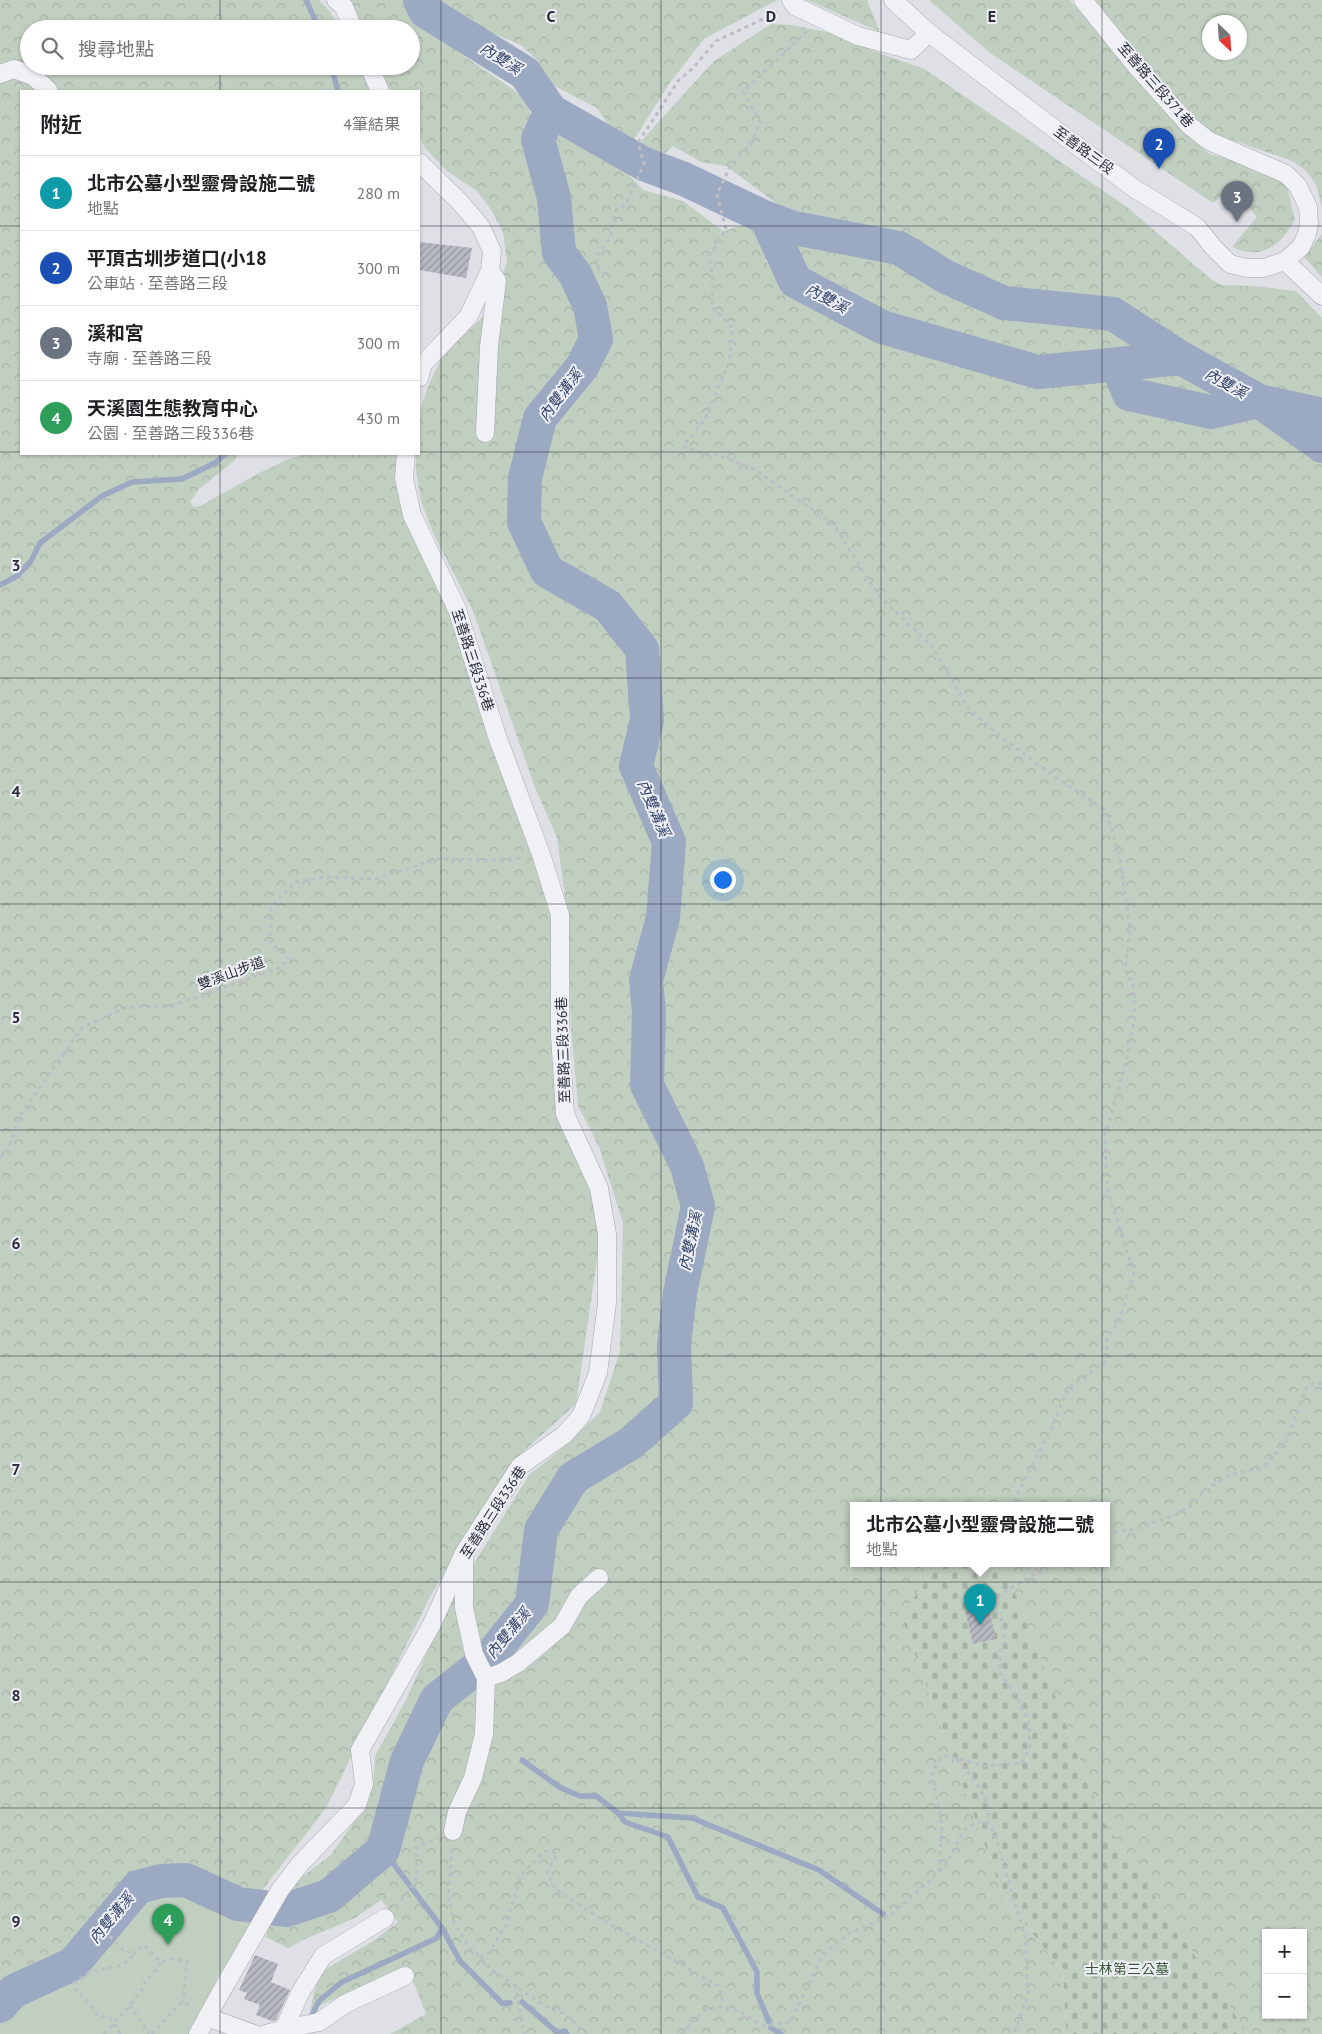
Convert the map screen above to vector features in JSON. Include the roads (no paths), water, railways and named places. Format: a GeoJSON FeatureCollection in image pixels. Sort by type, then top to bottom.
{"type":"FeatureCollection","features":[{"type":"Feature","properties":{"kind":"street"},"geometry":{"type":"LineString","coordinates":[[336,0],[344,7],[349,20]]}},
{"type":"Feature","properties":{"kind":"street","name":"至善路三段"},"geometry":{"type":"LineString","coordinates":[[893,0],[929,33],[1135,188],[1197,227],[1212,247],[1230,264],[1247,268],[1264,268],[1285,261]]}},
{"type":"Feature","properties":{"kind":"street","name":"至善路三段371巷"},"geometry":{"type":"LineString","coordinates":[[1083,0],[1137,66],[1190,126],[1209,141],[1286,174],[1298,186],[1308,207],[1309,224],[1307,234],[1300,247],[1285,261]]}},
{"type":"Feature","properties":{"kind":"street"},"geometry":{"type":"LineString","coordinates":[[793,3],[858,36],[911,50],[929,33]]}},
{"type":"Feature","properties":{"kind":"street"},"geometry":{"type":"LineString","coordinates":[[0,74],[14,69],[20,71]]}},
{"type":"Feature","properties":{"kind":"street"},"geometry":{"type":"LineString","coordinates":[[30,75],[48,90]]}},
{"type":"Feature","properties":{"kind":"street"},"geometry":{"type":"LineString","coordinates":[[374,75],[380,90]]}},
{"type":"Feature","properties":{"kind":"street"},"geometry":{"type":"LineString","coordinates":[[420,163],[460,202],[481,227],[492,250],[490,271],[468,317],[423,364],[420,374]]}},
{"type":"Feature","properties":{"kind":"street"},"geometry":{"type":"LineString","coordinates":[[1285,261],[1322,296]]}},
{"type":"Feature","properties":{"kind":"street"},"geometry":{"type":"LineString","coordinates":[[485,433],[489,347],[497,281],[490,271]]}},
{"type":"Feature","properties":{"kind":"street"},"geometry":{"type":"LineString","coordinates":[[420,350],[440,345]]}},
{"type":"Feature","properties":{"kind":"street","name":"至善路三段336巷"},"geometry":{"type":"LineString","coordinates":[[207,2017],[280,1890],[300,1864],[357,1805],[364,1784],[360,1750],[432,1624],[464,1553],[520,1466],[564,1435],[581,1416],[598,1373],[607,1303],[607,1234],[599,1188],[565,1114],[560,1035],[560,915],[542,857],[498,736],[457,609],[412,515],[404,478],[406,455]]}},
{"type":"Feature","properties":{"kind":"street"},"geometry":{"type":"LineString","coordinates":[[453,1831],[456,1812],[473,1778],[484,1734],[486,1678],[474,1654],[464,1608],[464,1553]]}},
{"type":"Feature","properties":{"kind":"street"},"geometry":{"type":"LineString","coordinates":[[486,1678],[501,1673],[518,1662],[562,1626],[578,1596],[599,1578]]}},
{"type":"Feature","properties":{"kind":"street"},"geometry":{"type":"LineString","coordinates":[[284,2029],[300,1993],[323,1956],[385,1918]]}},
{"type":"Feature","properties":{"kind":"street"},"geometry":{"type":"LineString","coordinates":[[266,2034],[319,2022],[345,2004],[405,1976]]}},
{"type":"Feature","properties":{"kind":"street"},"geometry":{"type":"LineString","coordinates":[[198,2034],[207,2017],[254,2034]]}},
{"type":"Feature","properties":{"kind":"waterway"},"geometry":{"type":"LineString","coordinates":[[306,0],[315,20]]}},
{"type":"Feature","properties":{"kind":"waterway","name":"內雙溪"},"geometry":{"type":"LineString","coordinates":[[420,0],[425,11],[525,73],[551,111],[644,164],[684,179],[766,218],[795,281],[882,327],[1038,372],[1181,358],[1259,401],[1322,415]]}},
{"type":"Feature","properties":{"kind":"waterway"},"geometry":{"type":"LineString","coordinates":[[334,75],[338,90]]}},
{"type":"Feature","properties":{"kind":"waterway","name":"內雙溝溪"},"geometry":{"type":"LineString","coordinates":[[0,2006],[14,1991],[73,1964],[138,1887],[161,1881],[186,1880],[238,1904],[286,1910],[329,1896],[383,1850],[407,1761],[437,1699],[489,1658],[532,1604],[541,1530],[573,1478],[631,1443],[676,1403],[674,1345],[680,1293],[698,1206],[687,1166],[647,1085],[649,1012],[646,980],[663,918],[669,842],[636,766],[647,720],[642,649],[608,606],[547,571],[524,522],[525,478],[540,418],[582,367],[596,339],[590,306],[575,274],[559,253],[554,198],[538,139],[551,111]]}},
{"type":"Feature","properties":{"kind":"waterway"},"geometry":{"type":"LineString","coordinates":[[766,218],[794,228],[899,248],[946,277],[1004,303],[1113,314],[1181,358]]}},
{"type":"Feature","properties":{"kind":"waterway"},"geometry":{"type":"LineString","coordinates":[[1118,366],[1129,394],[1211,412],[1259,401],[1322,446]]}},
{"type":"Feature","properties":{"kind":"waterway"},"geometry":{"type":"LineString","coordinates":[[0,585],[17,576],[31,561],[40,543],[102,496],[132,482],[182,479],[215,463],[224,455]]}},
{"type":"Feature","properties":{"kind":"waterway"},"geometry":{"type":"LineString","coordinates":[[489,1658],[492,1666]]}},
{"type":"Feature","properties":{"kind":"waterway"},"geometry":{"type":"LineString","coordinates":[[522,1760],[559,1787],[580,1796],[596,1796],[618,1813],[692,1818],[819,1870],[883,1914]]}},
{"type":"Feature","properties":{"kind":"waterway"},"geometry":{"type":"LineString","coordinates":[[618,1813],[625,1822],[668,1837],[698,1897],[723,1908],[757,1972],[757,1993],[769,2022]]}},
{"type":"Feature","properties":{"kind":"waterway"},"geometry":{"type":"LineString","coordinates":[[311,2017],[319,2001],[342,1982],[437,1938],[442,1928],[383,1850]]}},
{"type":"Feature","properties":{"kind":"waterway"},"geometry":{"type":"LineString","coordinates":[[442,1928],[460,1961],[502,2003],[510,2003]]}},
{"type":"Feature","properties":{"kind":"waterway"},"geometry":{"type":"LineString","coordinates":[[522,2002],[558,2033],[565,2031],[567,2034]]}},
{"type":"Feature","properties":{"kind":"waterway"},"geometry":{"type":"LineString","coordinates":[[771,2028],[781,2034]]}},
{"type":"Feature","properties":{"kind":"place","name":"平頂古圳步道口(小18"},"geometry":{"type":"Point","coordinates":[1159,169]}},
{"type":"Feature","properties":{"kind":"place","name":"溪和宮"},"geometry":{"type":"Point","coordinates":[1237,222]}},
{"type":"Feature","properties":{"kind":"place","name":"北市公墓小型靈骨設施二號"},"geometry":{"type":"Point","coordinates":[980,1625]}},
{"type":"Feature","properties":{"kind":"place","name":"天溪園生態教育中心"},"geometry":{"type":"Point","coordinates":[168,1945]}},
{"type":"Feature","properties":{"kind":"park label","name":"士林第三公墓"},"geometry":{"type":"Point","coordinates":[1127,1969]}}]}
